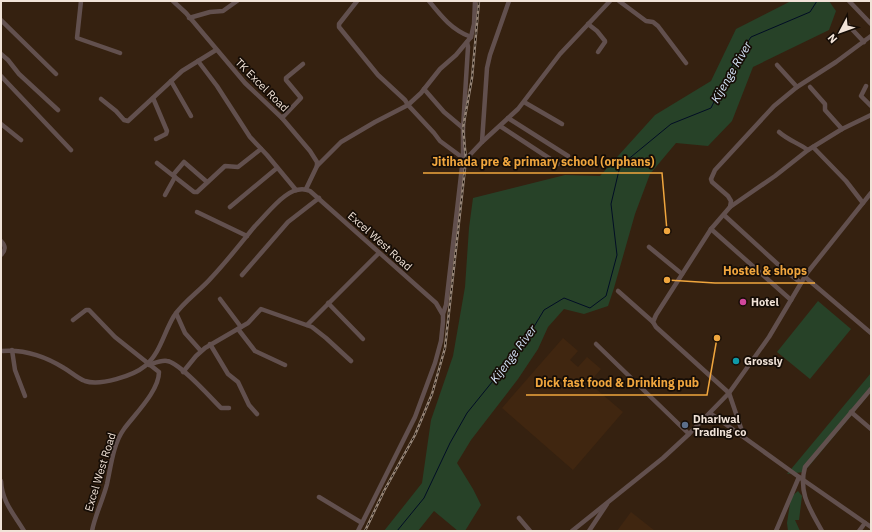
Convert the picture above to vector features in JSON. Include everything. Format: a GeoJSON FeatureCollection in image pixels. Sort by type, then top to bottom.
{"type":"FeatureCollection","features":[{"type":"Feature","properties":{"kind":"street"},"geometry":{"type":"LineString","coordinates":[[81,1],[77,38],[120,53]]}},
{"type":"Feature","properties":{"kind":"street","name":"TK Excel Road"},"geometry":{"type":"LineString","coordinates":[[172,1],[189,18],[245,83],[282,118],[310,150],[317,162],[317,166]]}},
{"type":"Feature","properties":{"kind":"street"},"geometry":{"type":"LineString","coordinates":[[189,18],[210,12],[223,11],[237,1]]}},
{"type":"Feature","properties":{"kind":"street"},"geometry":{"type":"LineString","coordinates":[[357,1],[339,24],[339,27],[378,75],[405,100],[440,141],[465,159]]}},
{"type":"Feature","properties":{"kind":"street"},"geometry":{"type":"LineString","coordinates":[[429,1],[451,26],[471,37]]}},
{"type":"Feature","properties":{"kind":"street"},"geometry":{"type":"LineString","coordinates":[[1,351],[20,351],[46,358],[64,367],[80,379],[90,382],[106,381],[124,376],[141,369],[148,364],[156,352],[176,313],[212,278],[278,202],[296,190],[306,189],[317,166],[341,142],[408,105],[424,90],[440,69],[471,37],[474,24],[475,1]]}},
{"type":"Feature","properties":{"kind":"street"},"geometry":{"type":"LineString","coordinates":[[482,142],[487,68],[490,55],[509,1]]}},
{"type":"Feature","properties":{"kind":"street"},"geometry":{"type":"LineString","coordinates":[[465,159],[524,102],[560,54],[610,1]]}},
{"type":"Feature","properties":{"kind":"street"},"geometry":{"type":"LineString","coordinates":[[619,1],[647,21],[658,26],[686,63]]}},
{"type":"Feature","properties":{"kind":"street"},"geometry":{"type":"LineString","coordinates":[[849,1],[871,24]]}},
{"type":"Feature","properties":{"kind":"street"},"geometry":{"type":"LineString","coordinates":[[1,20],[56,74]]}},
{"type":"Feature","properties":{"kind":"street"},"geometry":{"type":"LineString","coordinates":[[588,24],[597,31],[605,41],[598,52]]}},
{"type":"Feature","properties":{"kind":"street"},"geometry":{"type":"LineString","coordinates":[[848,25],[864,42]]}},
{"type":"Feature","properties":{"kind":"street"},"geometry":{"type":"LineString","coordinates":[[730,207],[731,201],[728,196],[712,182],[711,179],[713,174],[774,106],[797,87],[836,62],[871,36]]}},
{"type":"Feature","properties":{"kind":"street"},"geometry":{"type":"LineString","coordinates":[[358,531],[416,417],[435,364],[441,341],[443,314],[446,305],[465,159],[463,128],[467,42]]}},
{"type":"Feature","properties":{"kind":"street"},"geometry":{"type":"LineString","coordinates":[[101,99],[126,121],[182,72],[216,50]]}},
{"type":"Feature","properties":{"kind":"street"},"geometry":{"type":"LineString","coordinates":[[1,54],[19,74],[58,110]]}},
{"type":"Feature","properties":{"kind":"street"},"geometry":{"type":"LineString","coordinates":[[198,61],[250,137],[296,190]]}},
{"type":"Feature","properties":{"kind":"street"},"geometry":{"type":"LineString","coordinates":[[282,118],[301,98],[286,78],[303,64]]}},
{"type":"Feature","properties":{"kind":"street"},"geometry":{"type":"LineString","coordinates":[[777,66],[797,87]]}},
{"type":"Feature","properties":{"kind":"street"},"geometry":{"type":"LineString","coordinates":[[1,76],[71,150]]}},
{"type":"Feature","properties":{"kind":"street"},"geometry":{"type":"LineString","coordinates":[[171,81],[191,116]]}},
{"type":"Feature","properties":{"kind":"street"},"geometry":{"type":"LineString","coordinates":[[866,86],[861,96],[871,106]]}},
{"type":"Feature","properties":{"kind":"street"},"geometry":{"type":"LineString","coordinates":[[810,87],[825,104],[826,112],[842,129]]}},
{"type":"Feature","properties":{"kind":"street"},"geometry":{"type":"LineString","coordinates":[[424,90],[444,112],[463,128]]}},
{"type":"Feature","properties":{"kind":"street"},"geometry":{"type":"LineString","coordinates":[[153,98],[167,131],[166,134],[156,139]]}},
{"type":"Feature","properties":{"kind":"street"},"geometry":{"type":"LineString","coordinates":[[524,102],[562,124]]}},
{"type":"Feature","properties":{"kind":"street"},"geometry":{"type":"LineString","coordinates":[[653,322],[711,229],[730,207],[775,176],[813,146],[842,129],[871,115]]}},
{"type":"Feature","properties":{"kind":"street"},"geometry":{"type":"LineString","coordinates":[[508,118],[568,156]]}},
{"type":"Feature","properties":{"kind":"street"},"geometry":{"type":"LineString","coordinates":[[1,124],[21,140]]}},
{"type":"Feature","properties":{"kind":"street"},"geometry":{"type":"LineString","coordinates":[[500,126],[558,164]]}},
{"type":"Feature","properties":{"kind":"street"},"geometry":{"type":"LineString","coordinates":[[779,132],[786,139],[798,142],[808,150]]}},
{"type":"Feature","properties":{"kind":"street"},"geometry":{"type":"LineString","coordinates":[[813,146],[846,181],[863,203]]}},
{"type":"Feature","properties":{"kind":"street"},"geometry":{"type":"LineString","coordinates":[[157,163],[194,192],[198,191],[225,166],[238,167],[261,149]]}},
{"type":"Feature","properties":{"kind":"street"},"geometry":{"type":"LineString","coordinates":[[165,195],[174,176],[184,162],[207,182]]}},
{"type":"Feature","properties":{"kind":"street"},"geometry":{"type":"LineString","coordinates":[[230,207],[277,168]]}},
{"type":"Feature","properties":{"kind":"street","name":"Excel West Road"},"geometry":{"type":"LineString","coordinates":[[306,189],[319,198],[436,303],[443,314]]}},
{"type":"Feature","properties":{"kind":"street"},"geometry":{"type":"LineString","coordinates":[[572,531],[610,499],[642,475],[689,434],[729,394],[769,337],[805,277],[871,193]]}},
{"type":"Feature","properties":{"kind":"street"},"geometry":{"type":"LineString","coordinates":[[242,275],[288,222],[319,198]]}},
{"type":"Feature","properties":{"kind":"street"},"geometry":{"type":"LineString","coordinates":[[197,212],[247,236]]}},
{"type":"Feature","properties":{"kind":"street"},"geometry":{"type":"LineString","coordinates":[[724,215],[782,268],[801,283]]}},
{"type":"Feature","properties":{"kind":"street"},"geometry":{"type":"LineString","coordinates":[[711,229],[791,300]]}},
{"type":"Feature","properties":{"kind":"street"},"geometry":{"type":"LineString","coordinates":[[1,241],[4,244],[5,250],[1,255]]}},
{"type":"Feature","properties":{"kind":"street"},"geometry":{"type":"LineString","coordinates":[[649,247],[682,274]]}},
{"type":"Feature","properties":{"kind":"street"},"geometry":{"type":"LineString","coordinates":[[307,325],[379,253]]}},
{"type":"Feature","properties":{"kind":"street"},"geometry":{"type":"LineString","coordinates":[[805,277],[871,332]]}},
{"type":"Feature","properties":{"kind":"street"},"geometry":{"type":"LineString","coordinates":[[618,291],[729,394],[744,437]]}},
{"type":"Feature","properties":{"kind":"street"},"geometry":{"type":"LineString","coordinates":[[220,299],[255,351],[285,365]]}},
{"type":"Feature","properties":{"kind":"street"},"geometry":{"type":"LineString","coordinates":[[328,303],[363,339]]}},
{"type":"Feature","properties":{"kind":"street"},"geometry":{"type":"LineString","coordinates":[[184,372],[202,350],[250,322],[261,309],[307,325],[325,337],[351,361]]}},
{"type":"Feature","properties":{"kind":"street"},"geometry":{"type":"LineString","coordinates":[[73,320],[86,310],[89,310],[115,337],[148,364]]}},
{"type":"Feature","properties":{"kind":"street"},"geometry":{"type":"LineString","coordinates":[[176,313],[185,333],[202,350]]}},
{"type":"Feature","properties":{"kind":"street"},"geometry":{"type":"LineString","coordinates":[[210,344],[228,374],[238,382],[249,405],[257,414]]}},
{"type":"Feature","properties":{"kind":"street"},"geometry":{"type":"LineString","coordinates":[[596,344],[689,434]]}},
{"type":"Feature","properties":{"kind":"street"},"geometry":{"type":"LineString","coordinates":[[12,350],[15,370],[25,396]]}},
{"type":"Feature","properties":{"kind":"street"},"geometry":{"type":"LineString","coordinates":[[148,364],[169,361],[203,389],[221,408],[230,408]]}},
{"type":"Feature","properties":{"kind":"street","name":"Excel West Road"},"geometry":{"type":"LineString","coordinates":[[92,531],[118,439],[123,429],[148,398],[158,378],[158,371],[148,364]]}},
{"type":"Feature","properties":{"kind":"street"},"geometry":{"type":"LineString","coordinates":[[822,531],[804,496],[803,475],[805,467],[871,388]]}},
{"type":"Feature","properties":{"kind":"street"},"geometry":{"type":"LineString","coordinates":[[851,412],[871,429]]}},
{"type":"Feature","properties":{"kind":"street"},"geometry":{"type":"LineString","coordinates":[[710,413],[871,527]]}},
{"type":"Feature","properties":{"kind":"street"},"geometry":{"type":"LineString","coordinates":[[776,531],[799,477]]}},
{"type":"Feature","properties":{"kind":"street"},"geometry":{"type":"LineString","coordinates":[[1,481],[4,496],[10,510],[24,531]]}},
{"type":"Feature","properties":{"kind":"street"},"geometry":{"type":"LineString","coordinates":[[319,497],[362,523]]}},
{"type":"Feature","properties":{"kind":"street"},"geometry":{"type":"LineString","coordinates":[[589,531],[610,499]]}},
{"type":"Feature","properties":{"kind":"street"},"geometry":{"type":"LineString","coordinates":[[519,518],[530,531]]}},
{"type":"Feature","properties":{"kind":"street"},"geometry":{"type":"LineString","coordinates":[[859,531],[865,523]]}},
{"type":"Feature","properties":{"kind":"shaded area"},"geometry":{"type":"Polygon","coordinates":[[[563,338],[578,351],[570,360],[578,367],[587,357],[601,369],[589,383],[623,412],[573,470],[502,408],[563,338]]]}},
{"type":"Feature","properties":{"kind":"shaded area"},"geometry":{"type":"Polygon","coordinates":[[[631,512],[655,531],[617,531],[631,512]]]}},
{"type":"Feature","properties":{"kind":"green space"},"geometry":{"type":"Polygon","coordinates":[[[791,1],[829,1],[836,11],[829,30],[753,67],[732,121],[708,146],[676,143],[650,174],[635,214],[608,306],[584,314],[564,309],[548,327],[538,349],[518,379],[471,440],[457,463],[481,505],[465,531],[458,531],[434,511],[418,531],[384,531],[422,483],[431,420],[453,356],[465,287],[469,228],[473,198],[565,175],[600,176],[655,115],[711,81],[736,29],[791,1]]]}},
{"type":"Feature","properties":{"kind":"green space"},"geometry":{"type":"Polygon","coordinates":[[[818,301],[851,329],[810,379],[777,352],[818,301]]]}},
{"type":"Feature","properties":{"kind":"green space"},"geometry":{"type":"Polygon","coordinates":[[[871,373],[871,392],[804,472],[787,474],[871,373]]]}},
{"type":"Feature","properties":{"kind":"green space"},"geometry":{"type":"Polygon","coordinates":[[[798,491],[802,496],[799,520],[795,520],[800,531],[788,531],[787,523],[791,497],[798,491]]]}},
{"type":"Feature","properties":{"kind":"waterway","name":"Kijenge River"},"geometry":{"type":"LineString","coordinates":[[397,531],[424,498],[450,443],[467,413],[526,340],[544,310],[564,298],[590,308],[606,296],[617,255],[611,204],[620,166],[671,124],[711,108],[733,64],[751,37],[810,12],[817,1]]}},
{"type":"Feature","properties":{"kind":"railway"},"geometry":{"type":"LineString","coordinates":[[365,531],[384,491],[415,435],[432,394],[445,348],[466,159],[463,128],[472,78],[479,1]]}},
{"type":"Feature","properties":{"kind":"place","name":"Jitihada pre & primary school (orphans)"},"geometry":{"type":"Point","coordinates":[667,231]}},
{"type":"Feature","properties":{"kind":"place","name":"Hostel & shops"},"geometry":{"type":"Point","coordinates":[667,280]}},
{"type":"Feature","properties":{"kind":"place","name":"Hotel"},"geometry":{"type":"Point","coordinates":[743,302]}},
{"type":"Feature","properties":{"kind":"place","name":"Dick fast food & Drinking pub"},"geometry":{"type":"Point","coordinates":[717,338]}},
{"type":"Feature","properties":{"kind":"place","name":"Grossly"},"geometry":{"type":"Point","coordinates":[736,361]}},
{"type":"Feature","properties":{"kind":"place","name":"Dhariwal Trading co"},"geometry":{"type":"Point","coordinates":[685,425]}}]}
